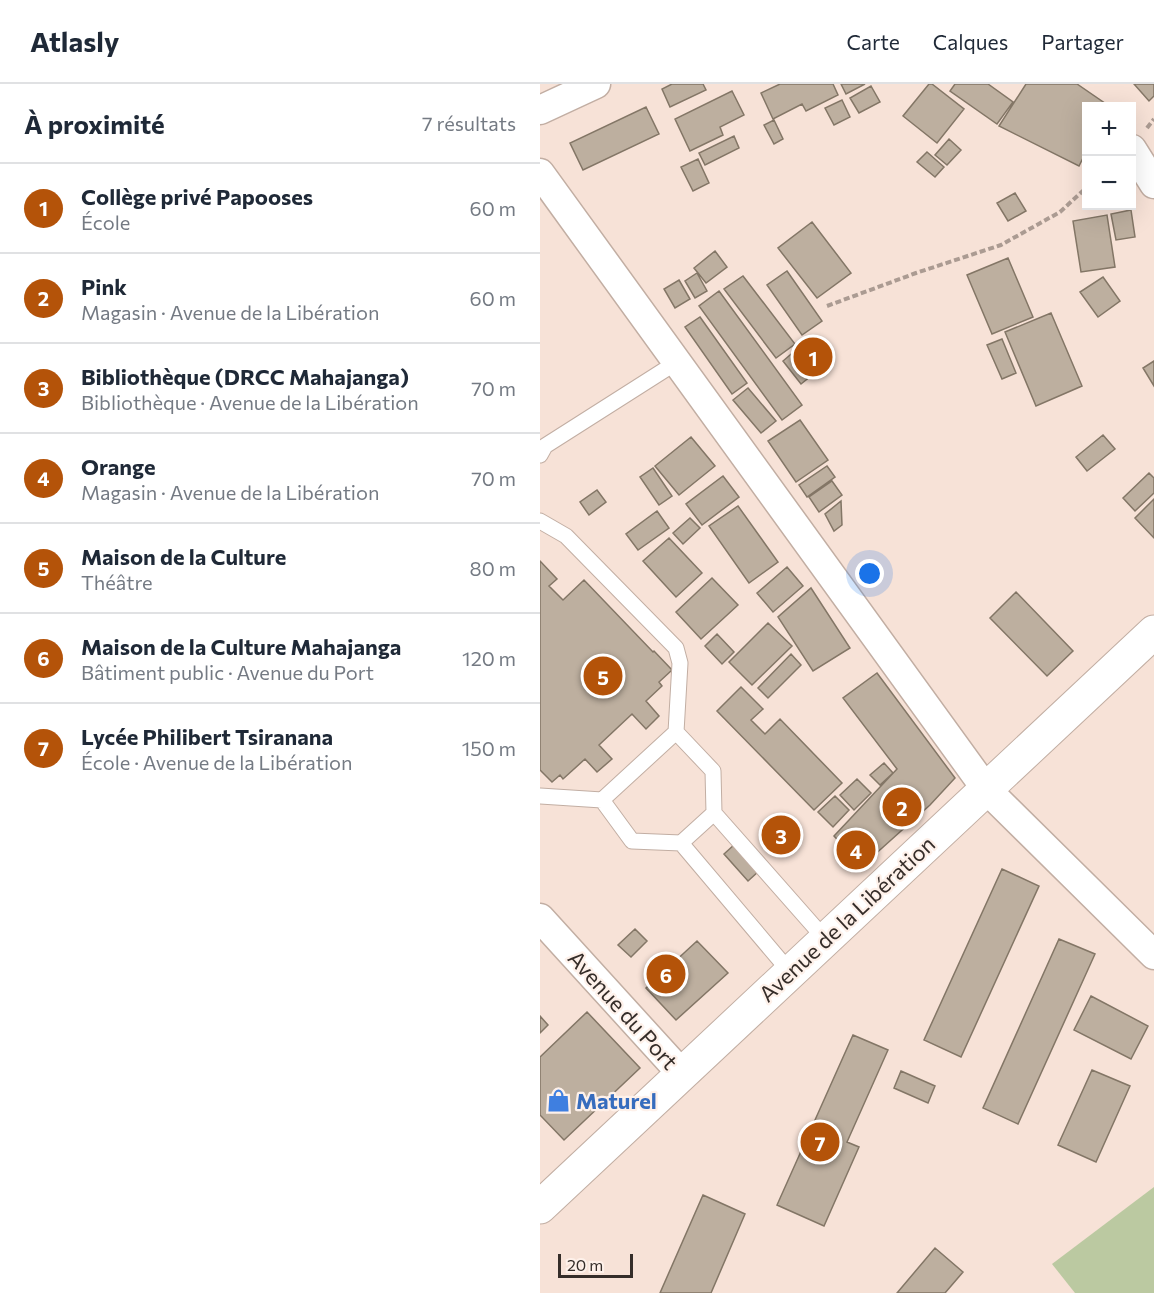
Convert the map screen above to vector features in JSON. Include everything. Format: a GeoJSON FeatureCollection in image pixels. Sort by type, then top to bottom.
{"type":"FeatureCollection","features":[{"type":"Feature","properties":{"kind":"main road","name":"Avenue de la Libération"},"geometry":{"type":"LineString","coordinates":[[540,1207],[1154,632]]}},
{"type":"Feature","properties":{"kind":"street"},"geometry":{"type":"LineString","coordinates":[[540,110],[596,84]]}},
{"type":"Feature","properties":{"kind":"street"},"geometry":{"type":"LineString","coordinates":[[1136,156],[1154,184]]}},
{"type":"Feature","properties":{"kind":"street"},"geometry":{"type":"LineString","coordinates":[[540,172],[986,789],[1154,955]]}},
{"type":"Feature","properties":{"kind":"street","name":"Avenue du Port"},"geometry":{"type":"LineString","coordinates":[[540,918],[682,1074]]}},
{"type":"Feature","properties":{"kind":"lane"},"geometry":{"type":"LineString","coordinates":[[540,455],[545,446],[553,440],[677,362]]}},
{"type":"Feature","properties":{"kind":"lane"},"geometry":{"type":"LineString","coordinates":[[540,521],[566,536],[676,648],[680,663],[676,732],[602,800],[540,796]]}},
{"type":"Feature","properties":{"kind":"lane"},"geometry":{"type":"LineString","coordinates":[[676,732],[713,771],[714,813],[826,940]]}},
{"type":"Feature","properties":{"kind":"lane"},"geometry":{"type":"LineString","coordinates":[[602,800],[632,842],[681,843],[714,813]]}},
{"type":"Feature","properties":{"kind":"lane"},"geometry":{"type":"LineString","coordinates":[[681,843],[790,972]]}},
{"type":"Feature","properties":{"kind":"path"},"geometry":{"type":"LineString","coordinates":[[827,306],[1001,245],[1060,212],[1082,192]]}},
{"type":"Feature","properties":{"kind":"green space"},"geometry":{"type":"Polygon","coordinates":[[[1154,1187],[1154,1293],[1075,1293],[1052,1264],[1154,1187]]]}},
{"type":"Feature","properties":{"kind":"building"},"geometry":{"type":"Polygon","coordinates":[[[672,84],[703,84],[706,90],[670,107],[662,89],[672,84]]]}},
{"type":"Feature","properties":{"kind":"building"},"geometry":{"type":"Polygon","coordinates":[[[780,84],[833,84],[838,95],[806,111],[802,104],[773,119],[761,93],[780,84]]]}},
{"type":"Feature","properties":{"kind":"building"},"geometry":{"type":"Polygon","coordinates":[[[841,84],[865,84],[846,94],[841,84]]]}},
{"type":"Feature","properties":{"kind":"building"},"geometry":{"type":"Polygon","coordinates":[[[929,84],[964,109],[937,143],[903,116],[929,84]]]}},
{"type":"Feature","properties":{"kind":"building"},"geometry":{"type":"Polygon","coordinates":[[[955,84],[988,84],[1013,102],[997,124],[950,91],[955,84]]]}},
{"type":"Feature","properties":{"kind":"building"},"geometry":{"type":"Polygon","coordinates":[[[1026,84],[1077,84],[1103,102],[1082,102],[1082,160],[1079,166],[999,126],[1026,84]]]}},
{"type":"Feature","properties":{"kind":"building"},"geometry":{"type":"Polygon","coordinates":[[[1134,84],[1154,84],[1154,96],[1149,101],[1134,84]]]}},
{"type":"Feature","properties":{"kind":"building"},"geometry":{"type":"Polygon","coordinates":[[[871,86],[880,102],[859,113],[850,98],[871,86]]]}},
{"type":"Feature","properties":{"kind":"building"},"geometry":{"type":"Polygon","coordinates":[[[732,91],[744,115],[720,127],[723,135],[690,151],[675,119],[732,91]]]}},
{"type":"Feature","properties":{"kind":"building"},"geometry":{"type":"Polygon","coordinates":[[[842,100],[850,117],[834,125],[825,108],[842,100]]]}},
{"type":"Feature","properties":{"kind":"building"},"geometry":{"type":"Polygon","coordinates":[[[646,107],[659,134],[583,170],[570,143],[646,107]]]}},
{"type":"Feature","properties":{"kind":"building"},"geometry":{"type":"Polygon","coordinates":[[[774,120],[783,139],[774,144],[764,125],[774,120]]]}},
{"type":"Feature","properties":{"kind":"building"},"geometry":{"type":"Polygon","coordinates":[[[734,136],[739,148],[705,165],[699,153],[734,136]]]}},
{"type":"Feature","properties":{"kind":"building"},"geometry":{"type":"Polygon","coordinates":[[[949,139],[961,150],[947,165],[935,155],[949,139]]]}},
{"type":"Feature","properties":{"kind":"building"},"geometry":{"type":"Polygon","coordinates":[[[927,152],[944,167],[935,177],[917,162],[927,152]]]}},
{"type":"Feature","properties":{"kind":"building"},"geometry":{"type":"Polygon","coordinates":[[[698,159],[709,183],[693,191],[681,167],[698,159]]]}},
{"type":"Feature","properties":{"kind":"building"},"geometry":{"type":"Polygon","coordinates":[[[1015,193],[1026,211],[1008,221],[997,203],[1015,193]]]}},
{"type":"Feature","properties":{"kind":"building"},"geometry":{"type":"Polygon","coordinates":[[[1131,210],[1135,237],[1116,240],[1111,214],[1131,210]]]}},
{"type":"Feature","properties":{"kind":"building"},"geometry":{"type":"Polygon","coordinates":[[[1107,215],[1115,267],[1081,272],[1073,221],[1107,215]]]}},
{"type":"Feature","properties":{"kind":"building"},"geometry":{"type":"Polygon","coordinates":[[[812,222],[851,273],[817,298],[778,248],[812,222]]]}},
{"type":"Feature","properties":{"kind":"building"},"geometry":{"type":"Polygon","coordinates":[[[715,251],[727,267],[706,283],[694,268],[715,251]]]}},
{"type":"Feature","properties":{"kind":"building"},"geometry":{"type":"Polygon","coordinates":[[[1008,258],[1033,317],[992,334],[967,275],[1008,258]]]}},
{"type":"Feature","properties":{"kind":"building"},"geometry":{"type":"Polygon","coordinates":[[[787,271],[822,321],[802,335],[767,285],[787,271]]]}},
{"type":"Feature","properties":{"kind":"building"},"geometry":{"type":"Polygon","coordinates":[[[697,273],[707,291],[695,298],[685,281],[697,273]]]}},
{"type":"Feature","properties":{"kind":"building"},"geometry":{"type":"Polygon","coordinates":[[[743,276],[795,344],[776,358],[724,289],[743,276]]]}},
{"type":"Feature","properties":{"kind":"building"},"geometry":{"type":"Polygon","coordinates":[[[1103,277],[1120,301],[1098,317],[1080,292],[1103,277]]]}},
{"type":"Feature","properties":{"kind":"building"},"geometry":{"type":"Polygon","coordinates":[[[679,280],[690,299],[675,308],[664,289],[679,280]]]}},
{"type":"Feature","properties":{"kind":"building"},"geometry":{"type":"Polygon","coordinates":[[[719,291],[802,405],[782,420],[699,306],[719,291]]]}},
{"type":"Feature","properties":{"kind":"building"},"geometry":{"type":"Polygon","coordinates":[[[1051,313],[1082,386],[1036,406],[1005,332],[1051,313]]]}},
{"type":"Feature","properties":{"kind":"building"},"geometry":{"type":"Polygon","coordinates":[[[700,317],[747,383],[732,394],[685,327],[700,317]]]}},
{"type":"Feature","properties":{"kind":"building"},"geometry":{"type":"Polygon","coordinates":[[[1002,339],[1016,373],[1002,379],[987,345],[1002,339]]]}},
{"type":"Feature","properties":{"kind":"building"},"geometry":{"type":"Polygon","coordinates":[[[797,349],[816,372],[801,384],[783,361],[797,349]]]}},
{"type":"Feature","properties":{"kind":"building"},"geometry":{"type":"Polygon","coordinates":[[[1154,361],[1154,386],[1143,368],[1154,361]]]}},
{"type":"Feature","properties":{"kind":"building"},"geometry":{"type":"Polygon","coordinates":[[[748,388],[776,421],[761,433],[733,400],[748,388]]]}},
{"type":"Feature","properties":{"kind":"building"},"geometry":{"type":"Polygon","coordinates":[[[800,420],[828,460],[796,482],[768,441],[800,420]]]}},
{"type":"Feature","properties":{"kind":"building"},"geometry":{"type":"Polygon","coordinates":[[[1103,435],[1115,449],[1087,471],[1076,457],[1103,435]]]}},
{"type":"Feature","properties":{"kind":"building"},"geometry":{"type":"Polygon","coordinates":[[[691,437],[715,466],[679,495],[655,466],[691,437]]]}},
{"type":"Feature","properties":{"kind":"building"},"geometry":{"type":"Polygon","coordinates":[[[827,466],[835,477],[807,497],[799,485],[827,466]]]}},
{"type":"Feature","properties":{"kind":"building"},"geometry":{"type":"Polygon","coordinates":[[[653,468],[672,496],[659,505],[640,477],[653,468]]]}},
{"type":"Feature","properties":{"kind":"building"},"geometry":{"type":"Polygon","coordinates":[[[1149,473],[1154,478],[1154,493],[1135,511],[1123,498],[1149,473]]]}},
{"type":"Feature","properties":{"kind":"building"},"geometry":{"type":"Polygon","coordinates":[[[723,476],[739,497],[702,525],[686,504],[723,476]]]}},
{"type":"Feature","properties":{"kind":"building"},"geometry":{"type":"Polygon","coordinates":[[[832,481],[842,495],[819,512],[809,497],[832,481]]]}},
{"type":"Feature","properties":{"kind":"building"},"geometry":{"type":"Polygon","coordinates":[[[597,490],[606,502],[589,515],[580,502],[597,490]]]}},
{"type":"Feature","properties":{"kind":"building"},"geometry":{"type":"Polygon","coordinates":[[[1154,499],[1154,538],[1135,518],[1154,499]]]}},
{"type":"Feature","properties":{"kind":"building"},"geometry":{"type":"Polygon","coordinates":[[[841,501],[842,525],[834,531],[825,514],[841,501]]]}},
{"type":"Feature","properties":{"kind":"building"},"geometry":{"type":"Polygon","coordinates":[[[738,506],[778,562],[749,583],[709,526],[738,506]]]}},
{"type":"Feature","properties":{"kind":"building"},"geometry":{"type":"Polygon","coordinates":[[[657,511],[669,528],[638,550],[626,534],[657,511]]]}},
{"type":"Feature","properties":{"kind":"building"},"geometry":{"type":"Polygon","coordinates":[[[690,518],[700,528],[683,544],[673,533],[690,518]]]}},
{"type":"Feature","properties":{"kind":"building"},"geometry":{"type":"Polygon","coordinates":[[[669,538],[702,573],[676,597],[643,561],[669,538]]]}},
{"type":"Feature","properties":{"kind":"building"},"geometry":{"type":"Polygon","coordinates":[[[540,561],[557,579],[549,586],[563,600],[584,580],[672,670],[659,682],[662,686],[646,701],[659,716],[646,729],[632,714],[599,745],[612,759],[597,772],[585,759],[563,779],[560,775],[552,782],[540,770],[540,561]]]}},
{"type":"Feature","properties":{"kind":"building"},"geometry":{"type":"Polygon","coordinates":[[[787,567],[803,586],[773,612],[757,593],[787,567]]]}},
{"type":"Feature","properties":{"kind":"building"},"geometry":{"type":"Polygon","coordinates":[[[712,578],[738,605],[701,639],[676,612],[712,578]]]}},
{"type":"Feature","properties":{"kind":"building"},"geometry":{"type":"Polygon","coordinates":[[[811,588],[850,648],[813,671],[778,617],[811,588]]]}},
{"type":"Feature","properties":{"kind":"building"},"geometry":{"type":"Polygon","coordinates":[[[1016,592],[1073,651],[1047,676],[990,618],[1016,592]]]}},
{"type":"Feature","properties":{"kind":"building"},"geometry":{"type":"Polygon","coordinates":[[[768,623],[792,646],[752,685],[729,662],[768,623]]]}},
{"type":"Feature","properties":{"kind":"building"},"geometry":{"type":"Polygon","coordinates":[[[717,634],[734,652],[722,664],[705,646],[717,634]]]}},
{"type":"Feature","properties":{"kind":"building"},"geometry":{"type":"Polygon","coordinates":[[[791,654],[801,665],[768,698],[758,688],[791,654]]]}},
{"type":"Feature","properties":{"kind":"building"},"geometry":{"type":"Polygon","coordinates":[[[877,673],[955,778],[930,805],[862,866],[834,836],[897,769],[843,698],[877,673]]]}},
{"type":"Feature","properties":{"kind":"building"},"geometry":{"type":"Polygon","coordinates":[[[741,687],[763,709],[751,720],[765,734],[780,719],[842,783],[814,810],[717,711],[741,687]]]}},
{"type":"Feature","properties":{"kind":"building"},"geometry":{"type":"Polygon","coordinates":[[[884,763],[893,773],[880,785],[870,775],[884,763]]]}},
{"type":"Feature","properties":{"kind":"building"},"geometry":{"type":"Polygon","coordinates":[[[857,779],[871,793],[854,810],[840,795],[857,779]]]}},
{"type":"Feature","properties":{"kind":"building"},"geometry":{"type":"Polygon","coordinates":[[[835,796],[849,810],[833,827],[818,812],[835,796]]]}},
{"type":"Feature","properties":{"kind":"building"},"geometry":{"type":"Polygon","coordinates":[[[735,844],[759,871],[748,881],[724,854],[735,844]]]}},
{"type":"Feature","properties":{"kind":"building"},"geometry":{"type":"Polygon","coordinates":[[[1002,869],[1039,886],[961,1057],[924,1040],[1002,869]]]}},
{"type":"Feature","properties":{"kind":"building"},"geometry":{"type":"Polygon","coordinates":[[[635,929],[647,941],[631,957],[618,945],[635,929]]]}},
{"type":"Feature","properties":{"kind":"building"},"geometry":{"type":"Polygon","coordinates":[[[1059,939],[1095,954],[1018,1124],[983,1108],[1059,939]]]}},
{"type":"Feature","properties":{"kind":"building"},"geometry":{"type":"Polygon","coordinates":[[[697,941],[728,973],[676,1020],[646,988],[697,941]]]}},
{"type":"Feature","properties":{"kind":"building"},"geometry":{"type":"Polygon","coordinates":[[[1091,996],[1148,1026],[1131,1059],[1074,1030],[1091,996]]]}},
{"type":"Feature","properties":{"kind":"building"},"geometry":{"type":"Polygon","coordinates":[[[587,1012],[640,1068],[564,1140],[540,1115],[540,1057],[587,1012]]]}},
{"type":"Feature","properties":{"kind":"building"},"geometry":{"type":"Polygon","coordinates":[[[540,1016],[548,1025],[540,1033],[540,1016]]]}},
{"type":"Feature","properties":{"kind":"building"},"geometry":{"type":"Polygon","coordinates":[[[853,1035],[888,1050],[847,1142],[859,1147],[824,1226],[777,1205],[853,1035]]]}},
{"type":"Feature","properties":{"kind":"building"},"geometry":{"type":"Polygon","coordinates":[[[1092,1070],[1130,1086],[1096,1162],[1058,1145],[1092,1070]]]}},
{"type":"Feature","properties":{"kind":"building"},"geometry":{"type":"Polygon","coordinates":[[[901,1071],[935,1086],[928,1103],[894,1088],[901,1071]]]}},
{"type":"Feature","properties":{"kind":"building"},"geometry":{"type":"Polygon","coordinates":[[[703,1195],[745,1214],[711,1293],[660,1293],[703,1195]]]}},
{"type":"Feature","properties":{"kind":"building"},"geometry":{"type":"Polygon","coordinates":[[[935,1248],[963,1272],[945,1293],[897,1293],[935,1248]]]}},
{"type":"Feature","properties":{"kind":"place","name":"Collège privé Papooses"},"geometry":{"type":"Point","coordinates":[813,357]}},
{"type":"Feature","properties":{"kind":"place","name":"Maison de la Culture"},"geometry":{"type":"Point","coordinates":[603,676]}},
{"type":"Feature","properties":{"kind":"place","name":"Pink"},"geometry":{"type":"Point","coordinates":[902,807]}},
{"type":"Feature","properties":{"kind":"place","name":"Bibliothèque (DRCC Mahajanga)"},"geometry":{"type":"Point","coordinates":[781,835]}},
{"type":"Feature","properties":{"kind":"place","name":"Orange"},"geometry":{"type":"Point","coordinates":[856,850]}},
{"type":"Feature","properties":{"kind":"place","name":"Maison de la Culture Mahajanga"},"geometry":{"type":"Point","coordinates":[666,974]}},
{"type":"Feature","properties":{"kind":"place","name":"Maturel"},"geometry":{"type":"Point","coordinates":[558,1101]}},
{"type":"Feature","properties":{"kind":"place","name":"Lycée Philibert Tsiranana"},"geometry":{"type":"Point","coordinates":[820,1142]}}]}
